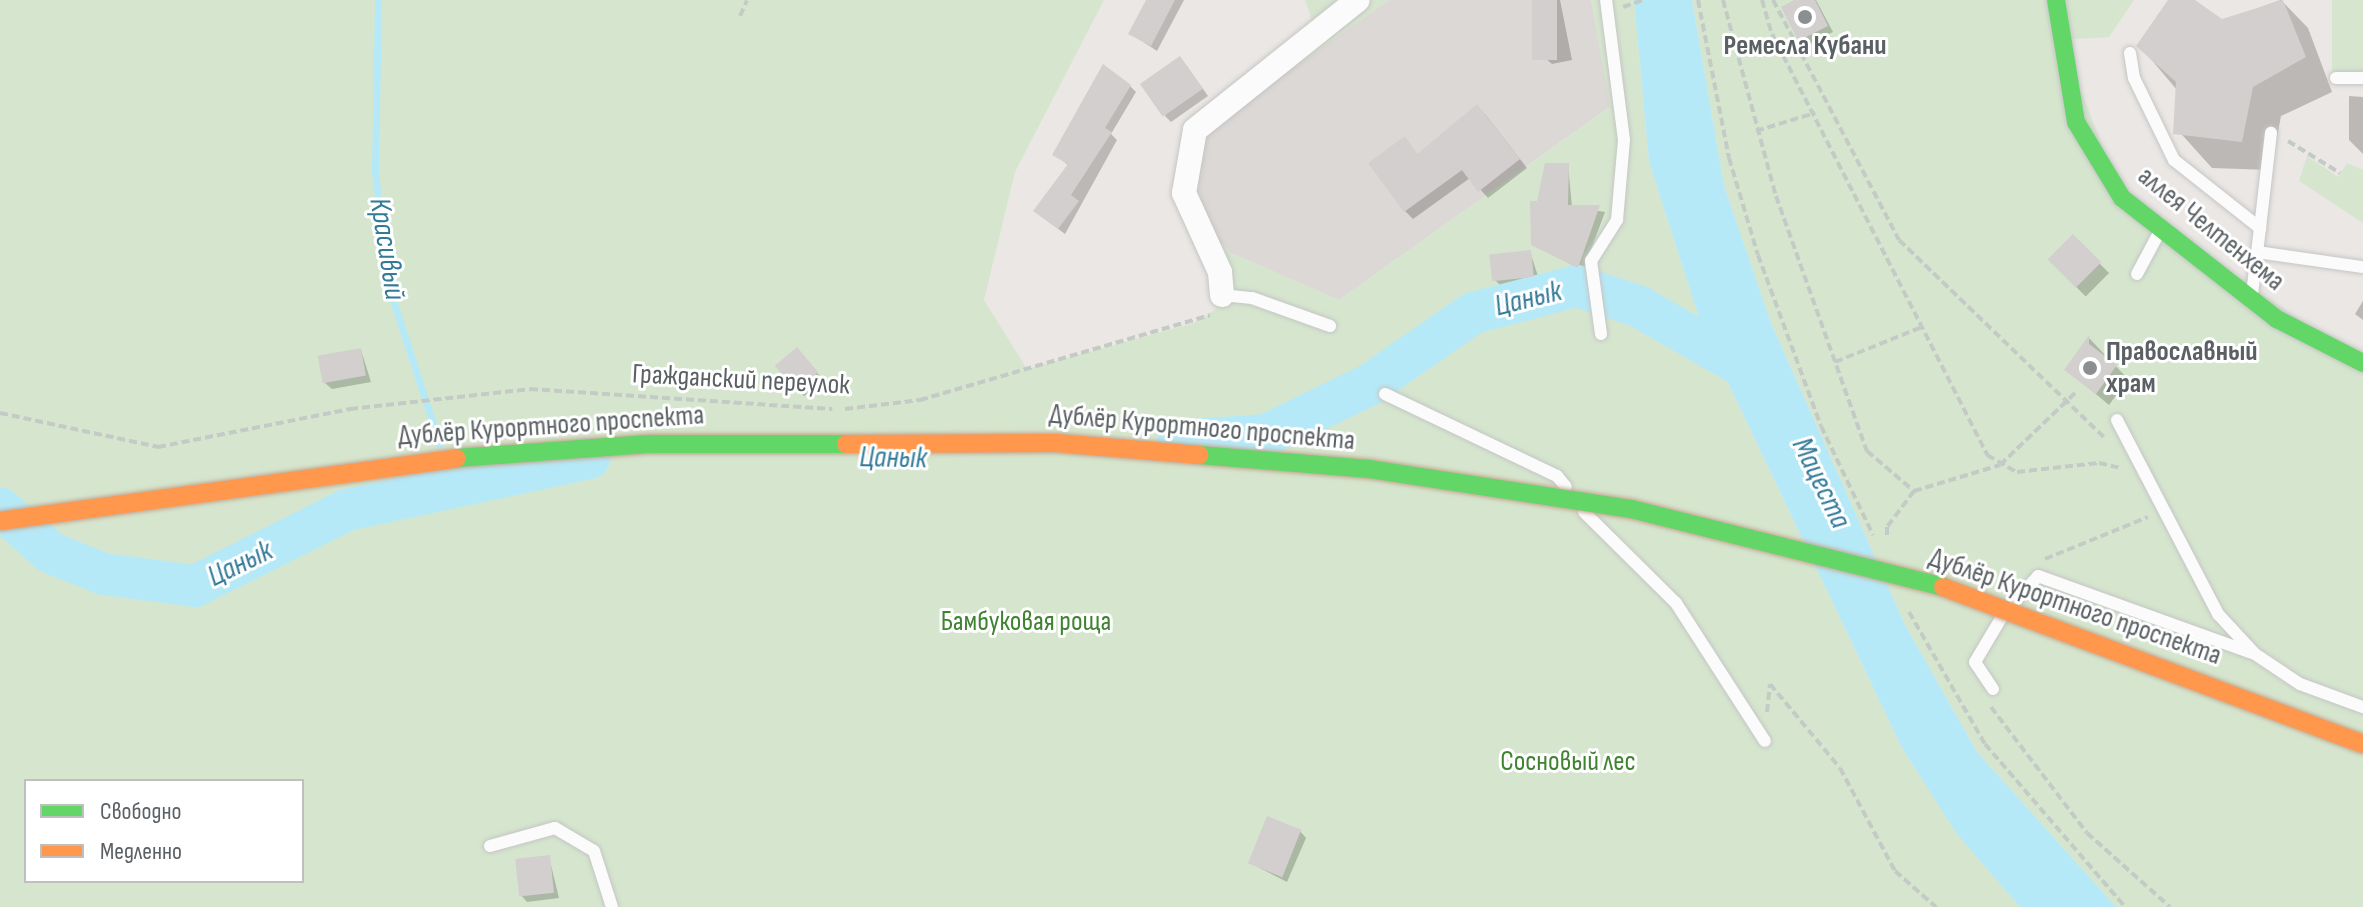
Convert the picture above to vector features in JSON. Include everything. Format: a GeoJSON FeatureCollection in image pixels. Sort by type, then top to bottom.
{"type":"FeatureCollection","features":[{"type":"Feature","properties":{"kind":"main road","name":"аллея Челтенхема"},"geometry":{"type":"LineString","coordinates":[[2056,0],[2076,122],[2122,198],[2251,301],[2363,363]]}},
{"type":"Feature","properties":{"kind":"main road","name":"Дублёр Курортного проспекта"},"geometry":{"type":"LineString","coordinates":[[0,521],[401,464],[647,444],[1056,443],[1369,469],[1631,509],[1972,594],[2363,744]]}},
{"type":"Feature","properties":{"kind":"street"},"geometry":{"type":"LineString","coordinates":[[1222,295],[1220,272],[1184,193],[1195,130],[1358,0]]}},
{"type":"Feature","properties":{"kind":"lane"},"geometry":{"type":"LineString","coordinates":[[1601,334],[1591,261],[1617,220],[1624,140],[1606,0]]}},
{"type":"Feature","properties":{"kind":"lane"},"geometry":{"type":"LineString","coordinates":[[2130,53],[2134,78],[2174,160],[2260,228]]}},
{"type":"Feature","properties":{"kind":"lane"},"geometry":{"type":"LineString","coordinates":[[2336,78],[2363,78]]}},
{"type":"Feature","properties":{"kind":"lane"},"geometry":{"type":"LineString","coordinates":[[2251,301],[2271,133]]}},
{"type":"Feature","properties":{"kind":"lane"},"geometry":{"type":"LineString","coordinates":[[2137,274],[2160,230]]}},
{"type":"Feature","properties":{"kind":"lane"},"geometry":{"type":"LineString","coordinates":[[2257,252],[2363,267]]}},
{"type":"Feature","properties":{"kind":"lane"},"geometry":{"type":"LineString","coordinates":[[1222,295],[1252,298],[1330,326]]}},
{"type":"Feature","properties":{"kind":"lane"},"geometry":{"type":"LineString","coordinates":[[1385,394],[1557,476],[1593,524],[1676,603],[1765,741]]}},
{"type":"Feature","properties":{"kind":"lane"},"geometry":{"type":"LineString","coordinates":[[2117,420],[2218,614],[2255,654],[2300,684],[2363,707]]}},
{"type":"Feature","properties":{"kind":"lane"},"geometry":{"type":"LineString","coordinates":[[1989,693],[1975,662],[1989,631],[2038,576],[2255,654]]}},
{"type":"Feature","properties":{"kind":"lane"},"geometry":{"type":"LineString","coordinates":[[490,846],[555,828],[594,851],[612,907]]}},
{"type":"Feature","properties":{"kind":"path"},"geometry":{"type":"LineString","coordinates":[[740,16],[747,0]]}},
{"type":"Feature","properties":{"kind":"path"},"geometry":{"type":"LineString","coordinates":[[1625,6],[1643,0]]}},
{"type":"Feature","properties":{"kind":"path"},"geometry":{"type":"LineString","coordinates":[[1698,0],[1729,158],[1758,255],[1821,426],[1880,550]]}},
{"type":"Feature","properties":{"kind":"path"},"geometry":{"type":"LineString","coordinates":[[1723,0],[1755,132],[1867,451],[1914,491]]}},
{"type":"Feature","properties":{"kind":"path"},"geometry":{"type":"LineString","coordinates":[[1762,0],[1772,34],[1815,113],[1979,443],[2000,465],[2017,472],[2099,463],[2132,475],[2116,452]]}},
{"type":"Feature","properties":{"kind":"path"},"geometry":{"type":"LineString","coordinates":[[1773,0],[1899,240],[2108,441]]}},
{"type":"Feature","properties":{"kind":"path"},"geometry":{"type":"LineString","coordinates":[[1755,132],[1815,113]]}},
{"type":"Feature","properties":{"kind":"path"},"geometry":{"type":"LineString","coordinates":[[2271,133],[2340,173]]}},
{"type":"Feature","properties":{"kind":"path","name":"Гражданский переулок"},"geometry":{"type":"LineString","coordinates":[[0,413],[158,447],[350,409],[530,389],[841,410],[920,400],[1205,320],[1222,295]]}},
{"type":"Feature","properties":{"kind":"path"},"geometry":{"type":"LineString","coordinates":[[1835,362],[1922,327]]}},
{"type":"Feature","properties":{"kind":"path"},"geometry":{"type":"LineString","coordinates":[[1891,555],[1887,527],[1914,491],[2000,465],[2075,393]]}},
{"type":"Feature","properties":{"kind":"path"},"geometry":{"type":"LineString","coordinates":[[2034,567],[2157,514],[2151,504]]}},
{"type":"Feature","properties":{"kind":"path"},"geometry":{"type":"LineString","coordinates":[[1907,607],[2000,765],[2125,907]]}},
{"type":"Feature","properties":{"kind":"path"},"geometry":{"type":"LineString","coordinates":[[1765,741],[1770,684],[1840,768],[1895,871],[1936,907]]}},
{"type":"Feature","properties":{"kind":"path"},"geometry":{"type":"LineString","coordinates":[[1989,693],[2087,833],[2170,907]]}},
{"type":"Feature","properties":{"kind":"shaded area"},"geometry":{"type":"Polygon","coordinates":[[[1389,0],[1591,0],[1611,106],[1339,300],[1231,253],[1207,230],[1190,193],[1207,128],[1389,0]]]}},
{"type":"Feature","properties":{"kind":"green space"},"geometry":{"type":"Polygon","coordinates":[[[0,0],[1104,0],[1015,172],[984,300],[1027,369],[1194,323],[1216,309],[1223,284],[1190,216],[1186,148],[1230,95],[1316,32],[1305,0],[1389,0],[1207,128],[1190,193],[1207,230],[1231,253],[1339,300],[1610,107],[1591,0],[1634,0],[1649,162],[1703,330],[1902,748],[1957,833],[2020,907],[0,907],[0,0]]]}},
{"type":"Feature","properties":{"kind":"green space"},"geometry":{"type":"Polygon","coordinates":[[[1692,0],[2134,0],[2109,37],[2062,40],[2122,198],[2363,363],[2363,907],[2116,907],[1977,752],[1905,625],[1771,323],[1724,186],[1692,0]]]}},
{"type":"Feature","properties":{"kind":"green space"},"geometry":{"type":"Polygon","coordinates":[[[2332,0],[2363,0],[2363,78],[2332,78],[2332,0]]]}},
{"type":"Feature","properties":{"kind":"green space"},"geometry":{"type":"Polygon","coordinates":[[[2307,156],[2338,177],[2347,163],[2363,170],[2363,223],[2299,181],[2307,156]]]}},
{"type":"Feature","properties":{"kind":"water","name":"Мацеста"},"geometry":{"type":"Polygon","coordinates":[[[1634,0],[1692,0],[1724,186],[1771,323],[1905,625],[1977,752],[2116,907],[2020,907],[1957,834],[1902,748],[1703,330],[1649,162],[1634,0]]]}},
{"type":"Feature","properties":{"kind":"building"},"geometry":{"type":"Polygon","coordinates":[[[1146,0],[1175,0],[1151,46],[1128,34],[1146,0]]]}},
{"type":"Feature","properties":{"kind":"building"},"geometry":{"type":"Polygon","coordinates":[[[1532,0],[1557,0],[1557,60],[1532,60],[1532,0]]]}},
{"type":"Feature","properties":{"kind":"building"},"geometry":{"type":"Polygon","coordinates":[[[1794,0],[1815,0],[1828,26],[1798,41],[1781,7],[1794,0]]]}},
{"type":"Feature","properties":{"kind":"building"},"geometry":{"type":"Polygon","coordinates":[[[2168,0],[2195,0],[2222,19],[2283,0],[2306,57],[2253,87],[2242,142],[2173,134],[2176,82],[2136,46],[2168,0]]]}},
{"type":"Feature","properties":{"kind":"building"},"geometry":{"type":"Polygon","coordinates":[[[1180,56],[1203,89],[1163,117],[1140,84],[1180,56]]]}},
{"type":"Feature","properties":{"kind":"building"},"geometry":{"type":"Polygon","coordinates":[[[1103,64],[1131,85],[1105,128],[1112,132],[1071,195],[1079,201],[1058,229],[1033,211],[1068,164],[1052,155],[1103,64]]]}},
{"type":"Feature","properties":{"kind":"building"},"geometry":{"type":"Polygon","coordinates":[[[1477,104],[1520,159],[1478,192],[1462,170],[1404,212],[1368,163],[1405,136],[1417,154],[1477,104]]]}},
{"type":"Feature","properties":{"kind":"building"},"geometry":{"type":"Polygon","coordinates":[[[1545,163],[1569,163],[1568,205],[1600,205],[1578,268],[1531,245],[1530,201],[1537,201],[1545,163]]]}},
{"type":"Feature","properties":{"kind":"building"},"geometry":{"type":"Polygon","coordinates":[[[2073,234],[2101,262],[2076,288],[2048,259],[2073,234]]]}},
{"type":"Feature","properties":{"kind":"building"},"geometry":{"type":"Polygon","coordinates":[[[1531,250],[1534,277],[1492,281],[1489,254],[1531,250]]]}},
{"type":"Feature","properties":{"kind":"building","name":"Православный храм"},"geometry":{"type":"Polygon","coordinates":[[[2089,335],[2089,344],[2117,365],[2096,394],[2064,370],[2089,335]]]}},
{"type":"Feature","properties":{"kind":"building"},"geometry":{"type":"Polygon","coordinates":[[[797,347],[818,372],[796,391],[775,366],[797,347]]]}},
{"type":"Feature","properties":{"kind":"building"},"geometry":{"type":"Polygon","coordinates":[[[361,348],[366,376],[323,383],[318,356],[361,348]]]}},
{"type":"Feature","properties":{"kind":"building"},"geometry":{"type":"Polygon","coordinates":[[[1267,816],[1301,830],[1282,877],[1248,863],[1267,816]]]}},
{"type":"Feature","properties":{"kind":"building"},"geometry":{"type":"Polygon","coordinates":[[[550,855],[554,893],[519,896],[515,859],[550,855]]]}},
{"type":"Feature","properties":{"kind":"waterway","name":"Красивый"},"geometry":{"type":"LineString","coordinates":[[378,0],[375,172],[388,285],[440,445]]}},
{"type":"Feature","properties":{"kind":"waterway","name":"Цанык"},"geometry":{"type":"LineString","coordinates":[[1178,441],[1266,435],[1369,385],[1473,313],[1577,286],[1638,306],[1763,378]]}},
{"type":"Feature","properties":{"kind":"waterway","name":"Цанык"},"geometry":{"type":"LineString","coordinates":[[0,508],[51,553],[104,574],[195,586],[347,510],[589,458]]}},
{"type":"Feature","properties":{"kind":"waterway","name":"Красивый"},"geometry":{"type":"LineString","coordinates":[[449,472],[455,489]]}},
{"type":"Feature","properties":{"kind":"traffic: fast"},"geometry":{"type":"LineString","coordinates":[[2056,0],[2076,122],[2122,198],[2277,319],[2363,363]]}},
{"type":"Feature","properties":{"kind":"traffic: fast"},"geometry":{"type":"LineString","coordinates":[[457,458],[647,444],[846,444]]}},
{"type":"Feature","properties":{"kind":"traffic: fast"},"geometry":{"type":"LineString","coordinates":[[1199,455],[1369,469],[1631,509],[1943,587]]}},
{"type":"Feature","properties":{"kind":"traffic: slow"},"geometry":{"type":"LineString","coordinates":[[846,444],[1056,443],[1199,455]]}},
{"type":"Feature","properties":{"kind":"traffic: slow"},"geometry":{"type":"LineString","coordinates":[[0,521],[457,458]]}},
{"type":"Feature","properties":{"kind":"traffic: slow"},"geometry":{"type":"LineString","coordinates":[[1943,587],[2363,744]]}},
{"type":"Feature","properties":{"kind":"place","name":"Ремесла Кубани"},"geometry":{"type":"Point","coordinates":[1805,17]}},
{"type":"Feature","properties":{"kind":"place","name":"Православный храм"},"geometry":{"type":"Point","coordinates":[2090,368]}},
{"type":"Feature","properties":{"kind":"park label","name":"Бамбуковая роща"},"geometry":{"type":"Point","coordinates":[1026,622]}},
{"type":"Feature","properties":{"kind":"park label","name":"Сосновый лес"},"geometry":{"type":"Point","coordinates":[1568,762]}}]}
